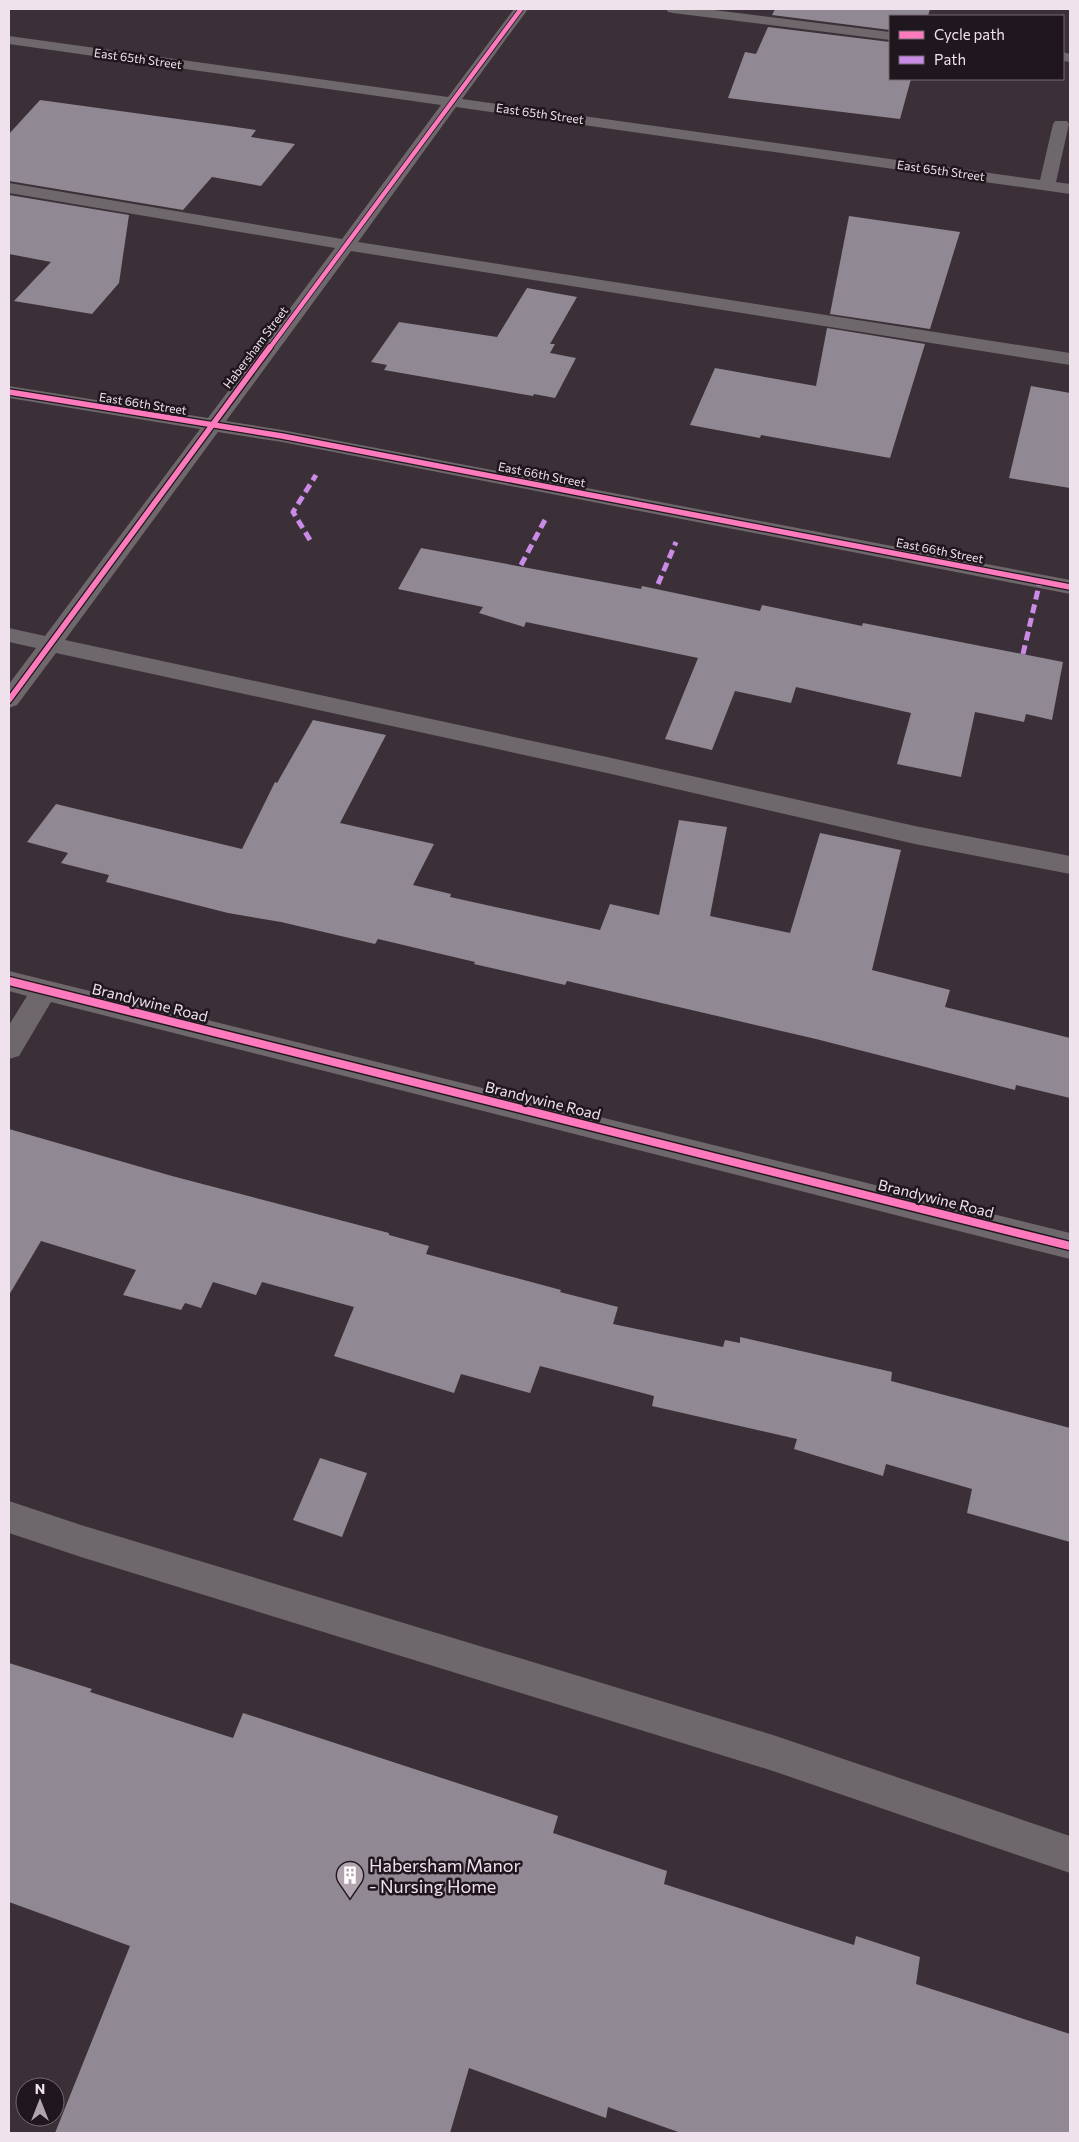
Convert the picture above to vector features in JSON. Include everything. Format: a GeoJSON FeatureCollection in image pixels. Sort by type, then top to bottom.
{"type":"FeatureCollection","features":[{"type":"Feature","properties":{"kind":"street","name":"Habersham Street"},"geometry":{"type":"LineString","coordinates":[[9,700],[521,9]]}},
{"type":"Feature","properties":{"kind":"street"},"geometry":{"type":"LineString","coordinates":[[673,9],[889,36]]}},
{"type":"Feature","properties":{"kind":"street","name":"East 65th Street"},"geometry":{"type":"LineString","coordinates":[[9,40],[1070,189]]}},
{"type":"Feature","properties":{"kind":"street"},"geometry":{"type":"LineString","coordinates":[[1047,185],[1061,124]]}},
{"type":"Feature","properties":{"kind":"street"},"geometry":{"type":"LineString","coordinates":[[9,188],[346,244],[1070,359]]}},
{"type":"Feature","properties":{"kind":"street","name":"East 66th Street"},"geometry":{"type":"LineString","coordinates":[[9,392],[291,438],[1070,587]]}},
{"type":"Feature","properties":{"kind":"street"},"geometry":{"type":"LineString","coordinates":[[9,635],[549,752],[915,835],[1070,865]]}},
{"type":"Feature","properties":{"kind":"street","name":"Brandywine Road"},"geometry":{"type":"LineString","coordinates":[[9,981],[1070,1246]]}},
{"type":"Feature","properties":{"kind":"street"},"geometry":{"type":"LineString","coordinates":[[9,1048],[44,990]]}},
{"type":"Feature","properties":{"kind":"street"},"geometry":{"type":"LineString","coordinates":[[9,1517],[82,1542],[773,1753],[1070,1855]]}},
{"type":"Feature","properties":{"kind":"building"},"geometry":{"type":"Polygon","coordinates":[[[775,9],[930,9],[928,15],[889,15],[889,30],[772,15],[775,9]]]}},
{"type":"Feature","properties":{"kind":"building"},"geometry":{"type":"Polygon","coordinates":[[[768,27],[889,42],[889,80],[911,80],[900,119],[728,98],[745,52],[756,54],[768,27]]]}},
{"type":"Feature","properties":{"kind":"building"},"geometry":{"type":"Polygon","coordinates":[[[40,100],[256,130],[251,137],[295,144],[261,186],[212,177],[183,210],[9,181],[9,134],[40,100]]]}},
{"type":"Feature","properties":{"kind":"building"},"geometry":{"type":"Polygon","coordinates":[[[9,195],[129,215],[119,283],[92,314],[14,301],[51,262],[9,254],[9,195]]]}},
{"type":"Feature","properties":{"kind":"building"},"geometry":{"type":"Polygon","coordinates":[[[849,216],[960,232],[930,329],[830,314],[849,216]]]}},
{"type":"Feature","properties":{"kind":"building"},"geometry":{"type":"Polygon","coordinates":[[[527,288],[577,297],[550,344],[555,344],[550,353],[576,358],[555,398],[534,394],[533,396],[384,370],[387,365],[371,362],[399,322],[497,337],[527,288]]]}},
{"type":"Feature","properties":{"kind":"building"},"geometry":{"type":"Polygon","coordinates":[[[827,328],[925,344],[890,458],[761,435],[760,438],[690,425],[715,368],[816,386],[827,328]]]}},
{"type":"Feature","properties":{"kind":"building"},"geometry":{"type":"Polygon","coordinates":[[[1031,386],[1070,393],[1070,488],[1009,478],[1031,386]]]}},
{"type":"Feature","properties":{"kind":"building"},"geometry":{"type":"Polygon","coordinates":[[[421,548],[641,589],[642,586],[760,611],[762,605],[862,626],[863,623],[1063,662],[1052,720],[1026,714],[1024,722],[975,712],[961,777],[897,764],[911,713],[796,687],[791,703],[735,691],[712,750],[665,739],[698,658],[526,622],[524,627],[479,613],[483,607],[398,589],[421,548]]]}},
{"type":"Feature","properties":{"kind":"building"},"geometry":{"type":"Polygon","coordinates":[[[313,720],[386,735],[340,823],[434,844],[413,885],[451,894],[450,897],[600,930],[610,904],[659,915],[679,820],[727,827],[710,916],[790,933],[820,833],[901,850],[872,970],[950,990],[945,1007],[1070,1038],[1070,1098],[1016,1085],[1015,1090],[816,1039],[567,981],[565,985],[378,939],[375,944],[281,922],[228,913],[106,882],[109,875],[61,863],[68,853],[27,842],[56,804],[242,849],[275,782],[277,783],[313,720]]]}},
{"type":"Feature","properties":{"kind":"building"},"geometry":{"type":"Polygon","coordinates":[[[9,1129],[172,1176],[389,1233],[389,1235],[429,1246],[426,1254],[618,1307],[613,1324],[723,1347],[725,1340],[740,1343],[740,1337],[892,1372],[891,1381],[1070,1428],[1070,1542],[967,1513],[972,1489],[886,1464],[883,1476],[794,1449],[797,1439],[652,1406],[654,1396],[540,1366],[530,1393],[461,1374],[454,1393],[334,1356],[354,1307],[262,1282],[256,1295],[213,1282],[201,1308],[185,1303],[181,1310],[123,1295],[136,1270],[41,1241],[9,1295],[9,1129]]]}},
{"type":"Feature","properties":{"kind":"building"},"geometry":{"type":"Polygon","coordinates":[[[320,1458],[367,1473],[342,1537],[293,1520],[320,1458]]]}},
{"type":"Feature","properties":{"kind":"building","name":"Habersham Manor - Nursing Home"},"geometry":{"type":"Polygon","coordinates":[[[9,1663],[92,1689],[90,1692],[233,1738],[243,1713],[558,1816],[553,1833],[667,1871],[664,1884],[854,1945],[856,1936],[920,1957],[916,1984],[1070,2034],[1070,2133],[681,2133],[608,2107],[606,2118],[469,2068],[450,2133],[55,2133],[57,2127],[65,2127],[65,2108],[130,1946],[9,1902],[9,1663]]]}},
{"type":"Feature","properties":{"kind":"marked path"},"geometry":{"type":"LineString","coordinates":[[310,540],[293,512],[316,475]]}},
{"type":"Feature","properties":{"kind":"marked path"},"geometry":{"type":"LineString","coordinates":[[521,565],[546,518]]}},
{"type":"Feature","properties":{"kind":"marked path"},"geometry":{"type":"LineString","coordinates":[[658,584],[676,542]]}},
{"type":"Feature","properties":{"kind":"marked path"},"geometry":{"type":"LineString","coordinates":[[1023,654],[1040,581]]}},
{"type":"Feature","properties":{"kind":"cycle path"},"geometry":{"type":"LineString","coordinates":[[9,700],[521,9]]}},
{"type":"Feature","properties":{"kind":"cycle path"},"geometry":{"type":"LineString","coordinates":[[9,392],[282,436],[1070,587]]}},
{"type":"Feature","properties":{"kind":"cycle path"},"geometry":{"type":"LineString","coordinates":[[9,981],[1070,1246]]}},
{"type":"Feature","properties":{"kind":"place","name":"Habersham Manor - Nursing Home"},"geometry":{"type":"Point","coordinates":[350,1899]}}]}
